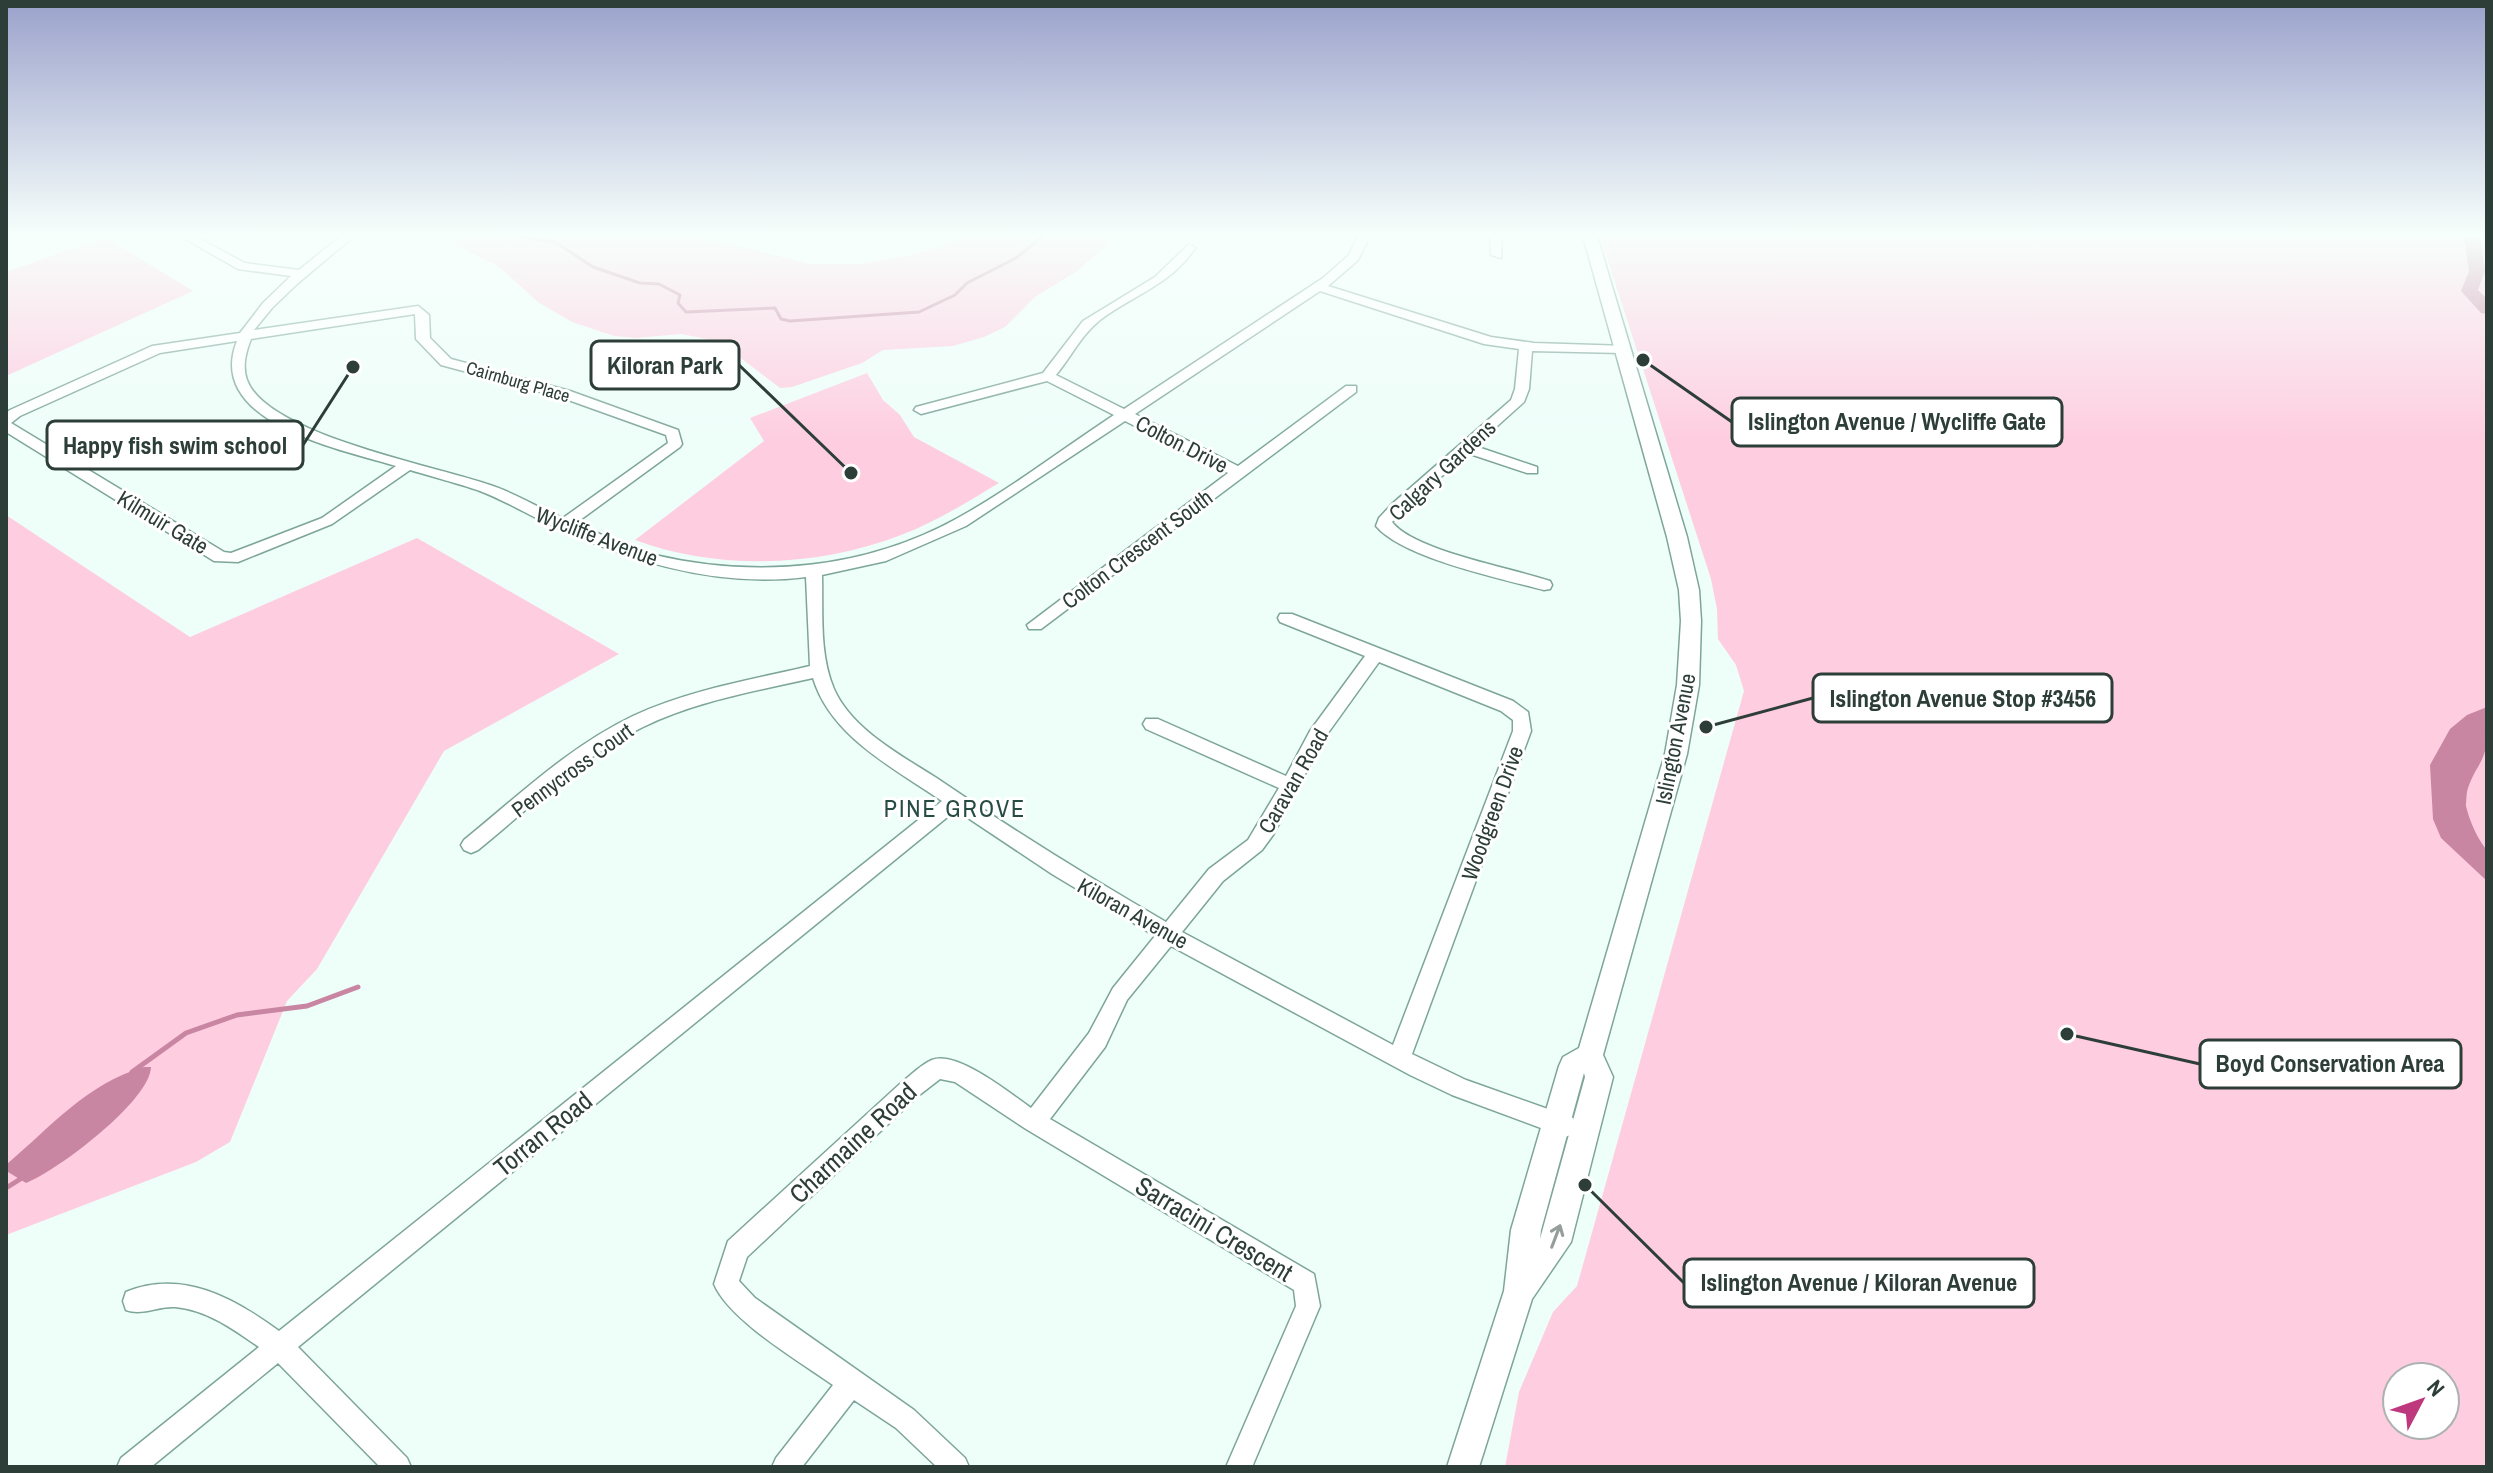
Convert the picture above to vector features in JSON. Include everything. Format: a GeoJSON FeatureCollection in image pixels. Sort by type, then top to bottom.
{"type":"FeatureCollection","features":[{"type":"Feature","properties":{"kind":"main road","name":"Islington Avenue"},"geometry":{"type":"LineString","coordinates":[[1519,1291],[1556,1242],[1599,1077],[1590,1055],[1676,754],[1690,668],[1689,590],[1677,537],[1609,305]]}},
{"type":"Feature","properties":{"kind":"main road","name":"Islington Avenue"},"geometry":{"type":"LineString","coordinates":[[1463,1467],[1519,1291],[1526,1230],[1572,1066],[1590,1055]]}},
{"type":"Feature","properties":{"kind":"street","name":"Wycliffe Avenue"},"geometry":{"type":"LineString","coordinates":[[265,305],[245,335],[236,365],[242,384],[253,402],[272,419],[300,432],[488,489],[563,525],[648,559],[690,567],[790,574],[880,557],[944,532],[1292,305]]}},
{"type":"Feature","properties":{"kind":"street"},"geometry":{"type":"LineString","coordinates":[[921,410],[1048,376],[1086,327],[1119,305]]}},
{"type":"Feature","properties":{"kind":"street"},"geometry":{"type":"LineString","coordinates":[[1374,305],[1482,340],[1526,347],[1622,349]]}},
{"type":"Feature","properties":{"kind":"street","name":"Cairnburg Place"},"geometry":{"type":"LineString","coordinates":[[245,335],[418,310],[423,315],[423,339],[446,362],[565,394],[673,433],[675,444],[563,525]]}},
{"type":"Feature","properties":{"kind":"street"},"geometry":{"type":"LineString","coordinates":[[6,420],[134,356],[180,344],[245,335]]}},
{"type":"Feature","properties":{"kind":"street","name":"Calgary Gardens"},"geometry":{"type":"LineString","coordinates":[[1526,347],[1522,389],[1517,402],[1397,507],[1384,521],[1384,526],[1441,554],[1513,573],[1544,585]]}},
{"type":"Feature","properties":{"kind":"street","name":"Colton Drive"},"geometry":{"type":"LineString","coordinates":[[1048,376],[1239,473]]}},
{"type":"Feature","properties":{"kind":"street","name":"Colton Crescent South"},"geometry":{"type":"LineString","coordinates":[[1035,625],[1351,389]]}},
{"type":"Feature","properties":{"kind":"street","name":"Kilmuir Gate"},"geometry":{"type":"LineString","coordinates":[[6,426],[220,557],[232,558],[327,521],[407,465]]}},
{"type":"Feature","properties":{"kind":"street"},"geometry":{"type":"LineString","coordinates":[[1465,448],[1532,470]]}},
{"type":"Feature","properties":{"kind":"street","name":"Kiloran Avenue"},"geometry":{"type":"LineString","coordinates":[[814,571],[819,670],[831,701],[854,728],[1075,880],[1171,934],[1460,1088],[1585,1133]]}},
{"type":"Feature","properties":{"kind":"street","name":"Woodgreen Drive"},"geometry":{"type":"LineString","coordinates":[[1286,618],[1507,706],[1522,717],[1522,731],[1399,1058]]}},
{"type":"Feature","properties":{"kind":"street","name":"Caravan Road"},"geometry":{"type":"LineString","coordinates":[[1171,934],[1216,875],[1255,845],[1266,830],[1316,736],[1375,655]]}},
{"type":"Feature","properties":{"kind":"street","name":"Pennycross Court"},"geometry":{"type":"LineString","coordinates":[[471,845],[575,762],[639,721],[705,698],[819,670]]}},
{"type":"Feature","properties":{"kind":"street"},"geometry":{"type":"LineString","coordinates":[[1152,724],[1289,785]]}},
{"type":"Feature","properties":{"kind":"street","name":"Torran Road"},"geometry":{"type":"LineString","coordinates":[[130,1467],[956,800]]}},
{"type":"Feature","properties":{"kind":"street"},"geometry":{"type":"LineString","coordinates":[[1034,1122],[1097,1040],[1120,994],[1171,934]]}},
{"type":"Feature","properties":{"kind":"street","name":"Charmaine Road"},"geometry":{"type":"LineString","coordinates":[[851,1383],[746,1307],[726,1284],[737,1250],[910,1089],[937,1068],[960,1073],[1034,1122]]}},
{"type":"Feature","properties":{"kind":"street","name":"Sarracini Crescent"},"geometry":{"type":"LineString","coordinates":[[1034,1122],[1305,1283],[1308,1306],[1239,1467]]}},
{"type":"Feature","properties":{"kind":"street"},"geometry":{"type":"LineString","coordinates":[[135,1301],[176,1294],[205,1303],[252,1325],[279,1347],[398,1467]]}},
{"type":"Feature","properties":{"kind":"street"},"geometry":{"type":"LineString","coordinates":[[785,1467],[851,1383],[905,1419],[956,1467]]}},
{"type":"Feature","properties":{"kind":"shaded area"},"geometry":{"type":"Polygon","coordinates":[[[6,305],[163,305],[6,376],[6,305]]]}},
{"type":"Feature","properties":{"kind":"shaded area"},"geometry":{"type":"Polygon","coordinates":[[[543,305],[1027,305],[1005,327],[984,337],[953,346],[883,350],[862,363],[792,387],[780,388],[730,350],[707,339],[681,334],[636,338],[614,336],[572,322],[543,305]]]}},
{"type":"Feature","properties":{"kind":"shaded area"},"geometry":{"type":"Polygon","coordinates":[[[1622,305],[2487,305],[2487,1467],[1505,1467],[1519,1392],[1553,1312],[1577,1286],[1744,691],[1736,665],[1718,639],[1717,609],[1711,579],[1622,305]]]}},
{"type":"Feature","properties":{"kind":"shaded area"},"geometry":{"type":"Polygon","coordinates":[[[867,373],[883,400],[900,415],[914,437],[999,483],[914,530],[837,554],[803,559],[734,560],[700,557],[635,540],[764,441],[750,418],[867,373]]]}},
{"type":"Feature","properties":{"kind":"shaded area"},"geometry":{"type":"Polygon","coordinates":[[[6,515],[190,637],[417,538],[619,654],[444,751],[317,969],[287,1001],[230,1142],[196,1162],[6,1235],[6,515]]]}},
{"type":"Feature","properties":{"kind":"shaded area"},"geometry":{"type":"Polygon","coordinates":[[[2487,707],[2487,740],[2474,748],[2467,760],[2463,791],[2472,824],[2487,850],[2487,881],[2441,838],[2433,819],[2430,765],[2450,729],[2467,715],[2487,707]]]}},
{"type":"Feature","properties":{"kind":"shaded area"},"geometry":{"type":"Polygon","coordinates":[[[151,1067],[147,1081],[135,1098],[79,1150],[26,1183],[8,1172],[7,1164],[87,1095],[123,1074],[151,1067]]]}},
{"type":"Feature","properties":{"kind":"waterway"},"geometry":{"type":"LineString","coordinates":[[680,305],[686,312],[775,308],[781,319],[790,321],[919,312],[934,305]]}},
{"type":"Feature","properties":{"kind":"waterway"},"geometry":{"type":"LineString","coordinates":[[2483,305],[2487,309]]}},
{"type":"Feature","properties":{"kind":"waterway"},"geometry":{"type":"LineString","coordinates":[[2454,807],[2455,789],[2480,745],[2487,740]]}},
{"type":"Feature","properties":{"kind":"waterway"},"geometry":{"type":"LineString","coordinates":[[132,1072],[186,1033],[237,1015],[307,1006],[358,987]]}},
{"type":"Feature","properties":{"kind":"waterway"},"geometry":{"type":"LineString","coordinates":[[6,1188],[22,1178]]}},
{"type":"Feature","properties":{"kind":"place","name":"Islington Avenue / Wycliffe Gate"},"geometry":{"type":"Point","coordinates":[1643,360]}},
{"type":"Feature","properties":{"kind":"place","name":"Happy fish swim school"},"geometry":{"type":"Point","coordinates":[353,367]}},
{"type":"Feature","properties":{"kind":"place","name":"Kiloran Park"},"geometry":{"type":"Point","coordinates":[851,473]}},
{"type":"Feature","properties":{"kind":"place","name":"Islington Avenue Stop #3456"},"geometry":{"type":"Point","coordinates":[1706,727]}},
{"type":"Feature","properties":{"kind":"place","name":"Boyd Conservation Area"},"geometry":{"type":"Point","coordinates":[2067,1034]}},
{"type":"Feature","properties":{"kind":"place","name":"Islington Avenue / Kiloran Avenue"},"geometry":{"type":"Point","coordinates":[1585,1185]}},
{"type":"Feature","properties":{"kind":"district","name":"PINE GROVE"},"geometry":{"type":"Point","coordinates":[955,809]}}]}
